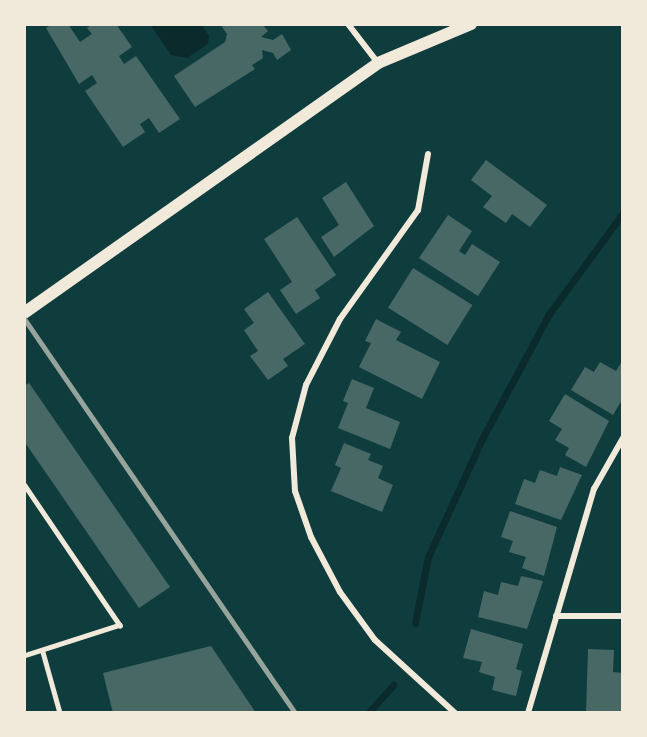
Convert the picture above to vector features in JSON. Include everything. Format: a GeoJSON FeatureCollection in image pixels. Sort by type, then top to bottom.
{"type":"FeatureCollection","features":[{"type":"Feature","properties":{"kind":"main road"},"geometry":{"type":"LineString","coordinates":[[24,313],[378,63],[471,24]]}},
{"type":"Feature","properties":{"kind":"street"},"geometry":{"type":"LineString","coordinates":[[348,24],[378,63]]}},
{"type":"Feature","properties":{"kind":"street"},"geometry":{"type":"LineString","coordinates":[[428,154],[418,210],[340,319],[306,385],[292,438],[295,492],[311,537],[340,592],[375,640],[455,713]]}},
{"type":"Feature","properties":{"kind":"street"},"geometry":{"type":"LineString","coordinates":[[528,713],[594,489],[623,438]]}},
{"type":"Feature","properties":{"kind":"street"},"geometry":{"type":"LineString","coordinates":[[556,616],[623,616]]}},
{"type":"Feature","properties":{"kind":"lane"},"geometry":{"type":"LineString","coordinates":[[24,484],[120,625],[43,652],[24,656]]}},
{"type":"Feature","properties":{"kind":"lane"},"geometry":{"type":"LineString","coordinates":[[43,652],[60,713]]}},
{"type":"Feature","properties":{"kind":"water"},"geometry":{"type":"Polygon","coordinates":[[[150,24],[201,24],[209,36],[208,44],[187,58],[171,55],[150,24]]]}},
{"type":"Feature","properties":{"kind":"building"},"geometry":{"type":"Polygon","coordinates":[[[52,24],[68,24],[80,42],[92,34],[87,28],[93,24],[116,24],[132,47],[119,56],[124,64],[136,56],[180,119],[159,133],[149,118],[140,124],[145,132],[123,147],[85,91],[97,83],[92,75],[79,84],[46,28],[52,24]]]}},
{"type":"Feature","properties":{"kind":"building"},"geometry":{"type":"Polygon","coordinates":[[[220,24],[262,24],[268,31],[261,37],[273,40],[282,34],[291,50],[277,60],[273,53],[262,50],[263,58],[252,65],[255,69],[195,107],[174,76],[225,42],[227,34],[220,24]]]}},
{"type":"Feature","properties":{"kind":"building"},"geometry":{"type":"Polygon","coordinates":[[[486,160],[547,205],[530,227],[512,214],[506,223],[483,207],[492,196],[471,180],[486,160]]]}},
{"type":"Feature","properties":{"kind":"building"},"geometry":{"type":"Polygon","coordinates":[[[346,182],[374,226],[334,257],[321,237],[339,225],[322,198],[346,182]]]}},
{"type":"Feature","properties":{"kind":"building"},"geometry":{"type":"Polygon","coordinates":[[[448,215],[472,231],[459,251],[465,255],[472,244],[500,262],[478,296],[419,258],[448,215]]]}},
{"type":"Feature","properties":{"kind":"building"},"geometry":{"type":"Polygon","coordinates":[[[297,217],[336,275],[315,290],[320,298],[296,314],[280,290],[292,282],[264,239],[297,217]]]}},
{"type":"Feature","properties":{"kind":"building"},"geometry":{"type":"Polygon","coordinates":[[[413,268],[472,305],[447,345],[388,308],[413,268]]]}},
{"type":"Feature","properties":{"kind":"building"},"geometry":{"type":"Polygon","coordinates":[[[268,292],[305,344],[283,359],[288,366],[268,380],[250,356],[258,351],[244,330],[254,323],[244,309],[268,292]]]}},
{"type":"Feature","properties":{"kind":"building"},"geometry":{"type":"Polygon","coordinates":[[[376,319],[401,332],[396,340],[440,362],[422,399],[359,367],[371,343],[365,341],[376,319]]]}},
{"type":"Feature","properties":{"kind":"building"},"geometry":{"type":"Polygon","coordinates":[[[623,360],[623,398],[613,415],[571,390],[585,367],[594,372],[600,362],[616,371],[623,360]]]}},
{"type":"Feature","properties":{"kind":"building"},"geometry":{"type":"Polygon","coordinates":[[[352,379],[374,388],[366,408],[400,422],[390,449],[338,428],[348,403],[343,401],[352,379]]]}},
{"type":"Feature","properties":{"kind":"building"},"geometry":{"type":"Polygon","coordinates":[[[29,383],[170,587],[139,608],[24,441],[24,386],[29,383]]]}},
{"type":"Feature","properties":{"kind":"building"},"geometry":{"type":"Polygon","coordinates":[[[565,394],[609,421],[586,467],[565,455],[569,448],[555,440],[562,429],[549,421],[565,394]]]}},
{"type":"Feature","properties":{"kind":"building"},"geometry":{"type":"Polygon","coordinates":[[[344,443],[371,454],[368,460],[383,466],[378,478],[393,485],[382,512],[331,491],[341,468],[335,465],[344,443]]]}},
{"type":"Feature","properties":{"kind":"building"},"geometry":{"type":"Polygon","coordinates":[[[560,467],[582,475],[561,520],[515,504],[524,479],[535,483],[540,470],[557,476],[560,467]]]}},
{"type":"Feature","properties":{"kind":"building"},"geometry":{"type":"Polygon","coordinates":[[[510,511],[557,527],[544,576],[522,568],[526,557],[509,552],[513,541],[501,537],[510,511]]]}},
{"type":"Feature","properties":{"kind":"building"},"geometry":{"type":"Polygon","coordinates":[[[521,576],[543,581],[527,629],[478,617],[484,591],[498,595],[501,582],[518,586],[521,576]]]}},
{"type":"Feature","properties":{"kind":"building"},"geometry":{"type":"Polygon","coordinates":[[[471,629],[523,644],[516,669],[522,671],[516,696],[492,690],[495,677],[479,672],[482,662],[463,658],[471,629]]]}},
{"type":"Feature","properties":{"kind":"building"},"geometry":{"type":"Polygon","coordinates":[[[211,646],[256,713],[113,713],[103,673],[211,646]]]}},
{"type":"Feature","properties":{"kind":"building"},"geometry":{"type":"Polygon","coordinates":[[[588,649],[614,650],[613,672],[623,673],[623,713],[586,713],[588,649]]]}},
{"type":"Feature","properties":{"kind":"waterway"},"geometry":{"type":"LineString","coordinates":[[415,623],[428,557],[482,439],[549,314],[623,213]]}},
{"type":"Feature","properties":{"kind":"waterway"},"geometry":{"type":"LineString","coordinates":[[368,713],[393,685]]}},
{"type":"Feature","properties":{"kind":"railway"},"geometry":{"type":"LineString","coordinates":[[24,318],[295,713]]}}]}
